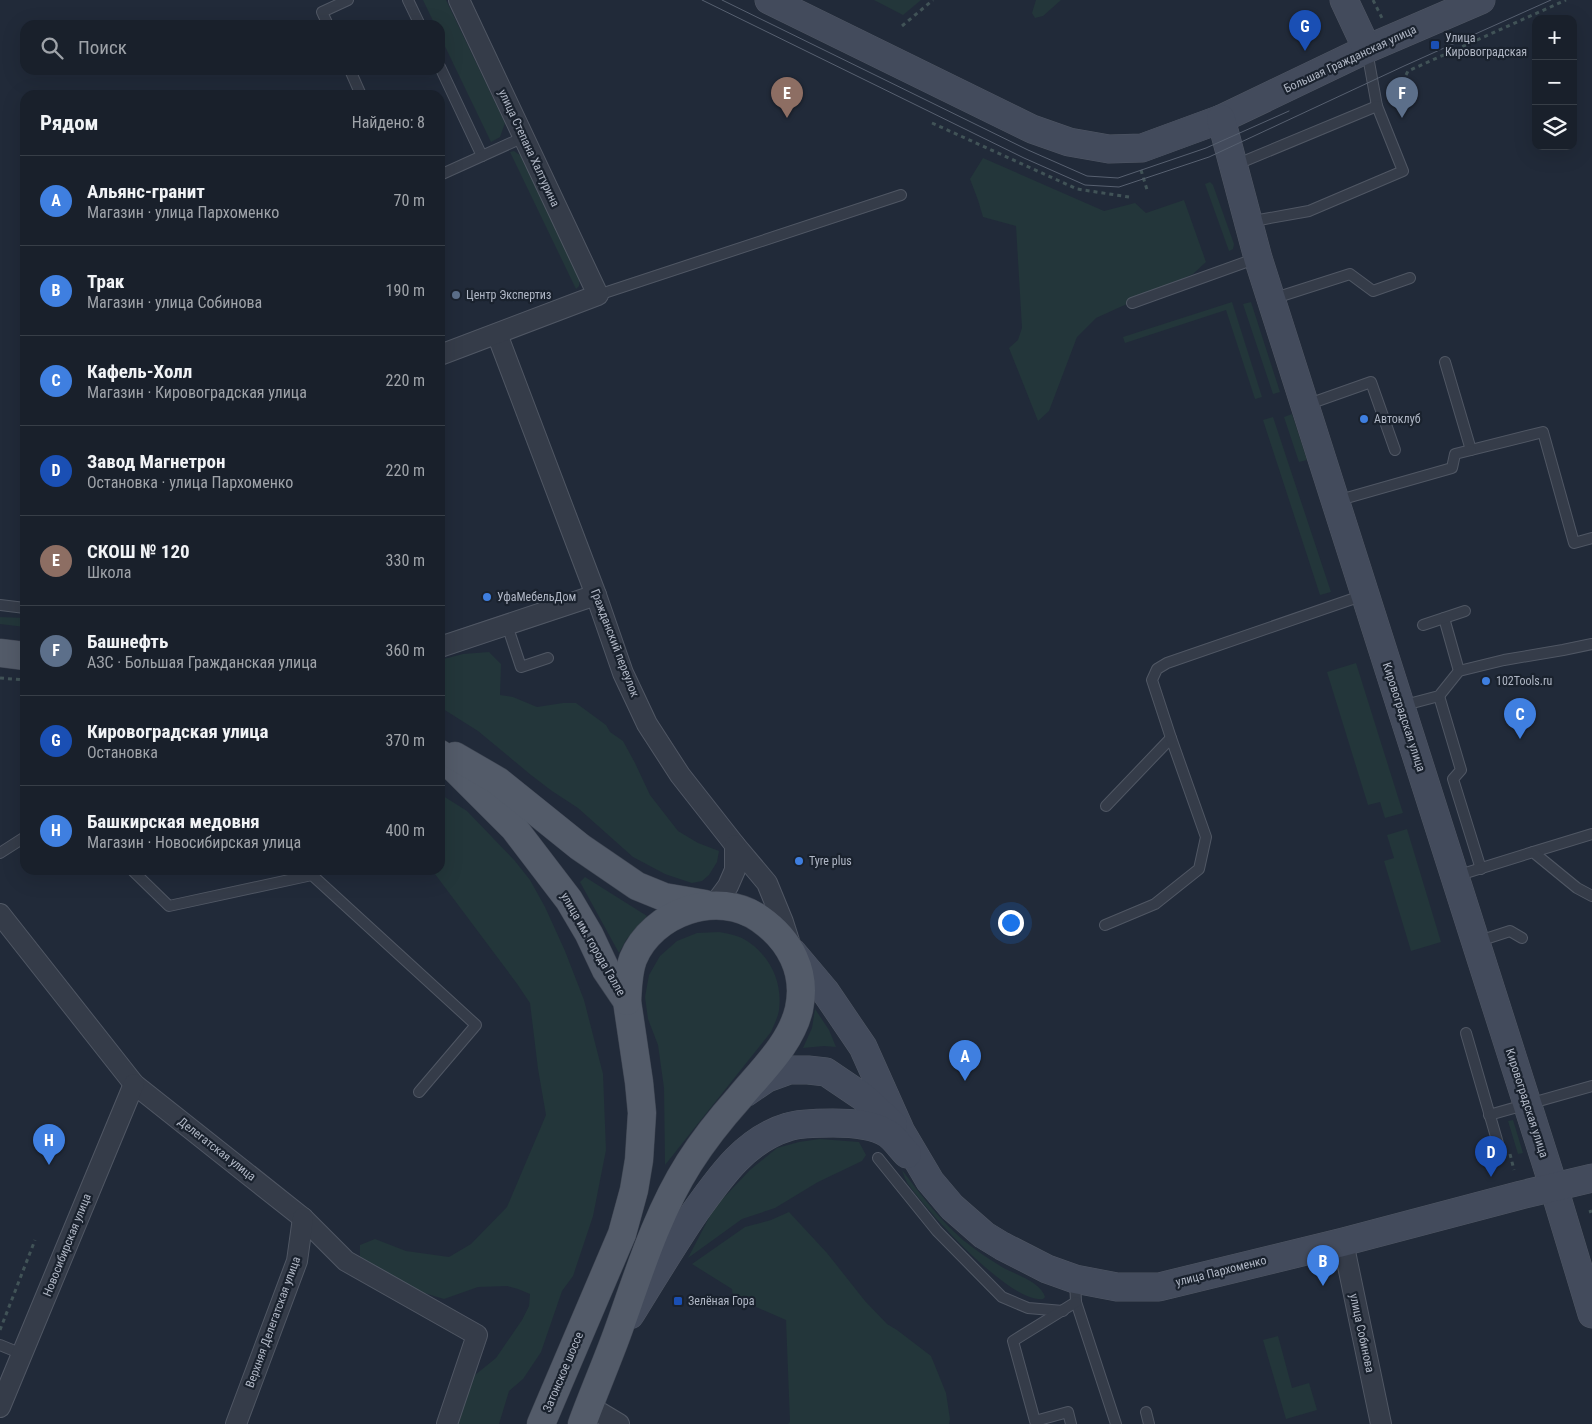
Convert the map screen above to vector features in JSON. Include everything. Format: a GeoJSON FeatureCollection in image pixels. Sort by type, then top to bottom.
{"type":"FeatureCollection","features":[{"type":"Feature","properties":{"kind":"main road","name":"Большая Гражданская улица"},"geometry":{"type":"LineString","coordinates":[[769,0],[1032,129],[1069,142],[1108,149],[1142,148],[1221,119],[1367,49],[1481,0]]}},
{"type":"Feature","properties":{"kind":"main road"},"geometry":{"type":"LineString","coordinates":[[1344,0],[1367,49]]}},
{"type":"Feature","properties":{"kind":"main road","name":"Кировоградская улица"},"geometry":{"type":"LineString","coordinates":[[1221,119],[1271,300],[1554,1188],[1592,1314]]}},
{"type":"Feature","properties":{"kind":"main road"},"geometry":{"type":"LineString","coordinates":[[0,653],[20,655]]}},
{"type":"Feature","properties":{"kind":"main road"},"geometry":{"type":"LineString","coordinates":[[445,751],[498,781],[580,847],[637,886],[664,898],[730,907],[756,916],[779,936],[793,953],[799,973],[801,986],[795,1023],[764,1070],[738,1098],[690,1162],[669,1200],[648,1245],[614,1342],[585,1415]]}},
{"type":"Feature","properties":{"kind":"main road","name":"улица им. города Галле"},"geometry":{"type":"LineString","coordinates":[[445,759],[514,828],[550,873],[569,900],[589,934],[606,970],[627,1001],[640,1082],[642,1113],[639,1160],[634,1190],[622,1234],[584,1320]]}},
{"type":"Feature","properties":{"kind":"main road"},"geometry":{"type":"LineString","coordinates":[[627,1001],[629,972],[640,946],[660,924],[684,911],[714,905]]}},
{"type":"Feature","properties":{"kind":"main road","name":"улица Пархоменко"},"geometry":{"type":"LineString","coordinates":[[793,953],[825,991],[863,1047],[901,1132],[930,1181],[952,1207],[984,1235],[1047,1269],[1075,1291],[1117,1287],[1158,1287],[1592,1178]]}},
{"type":"Feature","properties":{"kind":"main road","name":"улица Пархоменко"},"geometry":{"type":"LineString","coordinates":[[738,1098],[767,1078],[789,1070],[826,1072],[863,1097],[901,1132]]}},
{"type":"Feature","properties":{"kind":"main road"},"geometry":{"type":"LineString","coordinates":[[614,1342],[673,1245],[710,1191],[729,1167],[751,1146],[767,1136],[789,1126],[824,1123],[868,1126],[889,1134],[930,1181]]}},
{"type":"Feature","properties":{"kind":"main road","name":"Затонское шоссе"},"geometry":{"type":"LineString","coordinates":[[541,1424],[584,1320]]}},
{"type":"Feature","properties":{"kind":"street","name":"улица Степана Халтурина"},"geometry":{"type":"LineString","coordinates":[[459,0],[598,295]]}},
{"type":"Feature","properties":{"kind":"street"},"geometry":{"type":"LineString","coordinates":[[445,354],[598,295]]}},
{"type":"Feature","properties":{"kind":"street","name":"Гражданский переулок"},"geometry":{"type":"LineString","coordinates":[[497,334],[596,595],[623,673],[647,724],[680,776],[767,882],[793,953]]}},
{"type":"Feature","properties":{"kind":"street"},"geometry":{"type":"LineString","coordinates":[[445,645],[596,595]]}},
{"type":"Feature","properties":{"kind":"street"},"geometry":{"type":"LineString","coordinates":[[714,905],[728,886],[735,870],[735,845]]}},
{"type":"Feature","properties":{"kind":"street","name":"Делегатская улица"},"geometry":{"type":"LineString","coordinates":[[0,914],[134,1084],[304,1218],[346,1261],[477,1335],[447,1424]]}},
{"type":"Feature","properties":{"kind":"street","name":"Новосибирская улица"},"geometry":{"type":"LineString","coordinates":[[0,1407],[134,1084]]}},
{"type":"Feature","properties":{"kind":"street","name":"Верхняя Делегатская улица"},"geometry":{"type":"LineString","coordinates":[[236,1424],[297,1261],[304,1218]]}},
{"type":"Feature","properties":{"kind":"street","name":"улица Собинова"},"geometry":{"type":"LineString","coordinates":[[1343,1242],[1381,1424]]}},
{"type":"Feature","properties":{"kind":"street"},"geometry":{"type":"LineString","coordinates":[[585,1415],[619,1424]]}},
{"type":"Feature","properties":{"kind":"lane"},"geometry":{"type":"LineString","coordinates":[[326,20],[322,12],[348,0]]}},
{"type":"Feature","properties":{"kind":"lane"},"geometry":{"type":"LineString","coordinates":[[408,0],[418,20]]}},
{"type":"Feature","properties":{"kind":"lane"},"geometry":{"type":"LineString","coordinates":[[1249,224],[1259,220],[1309,211],[1403,171],[1377,106],[1367,49]]}},
{"type":"Feature","properties":{"kind":"lane"},"geometry":{"type":"LineString","coordinates":[[352,75],[360,90]]}},
{"type":"Feature","properties":{"kind":"lane"},"geometry":{"type":"LineString","coordinates":[[443,75],[482,156]]}},
{"type":"Feature","properties":{"kind":"lane"},"geometry":{"type":"LineString","coordinates":[[1233,165],[1377,106]]}},
{"type":"Feature","properties":{"kind":"lane"},"geometry":{"type":"LineString","coordinates":[[445,173],[524,137]]}},
{"type":"Feature","properties":{"kind":"lane"},"geometry":{"type":"LineString","coordinates":[[598,295],[901,194]]}},
{"type":"Feature","properties":{"kind":"lane"},"geometry":{"type":"LineString","coordinates":[[1132,303],[1258,258]]}},
{"type":"Feature","properties":{"kind":"lane"},"geometry":{"type":"LineString","coordinates":[[1271,300],[1350,274],[1373,291],[1410,278]]}},
{"type":"Feature","properties":{"kind":"lane"},"geometry":{"type":"LineString","coordinates":[[1445,362],[1471,450]]}},
{"type":"Feature","properties":{"kind":"lane"},"geometry":{"type":"LineString","coordinates":[[1305,405],[1371,382],[1395,450]]}},
{"type":"Feature","properties":{"kind":"lane"},"geometry":{"type":"LineString","coordinates":[[1335,502],[1452,468],[1455,454],[1543,432],[1574,543],[1592,538]]}},
{"type":"Feature","properties":{"kind":"lane"},"geometry":{"type":"LineString","coordinates":[[1105,925],[1155,904],[1199,869],[1206,837],[1152,680],[1157,669],[1167,663],[1365,595]]}},
{"type":"Feature","properties":{"kind":"lane"},"geometry":{"type":"LineString","coordinates":[[0,604],[20,607]]}},
{"type":"Feature","properties":{"kind":"lane"},"geometry":{"type":"LineString","coordinates":[[1423,625],[1465,611]]}},
{"type":"Feature","properties":{"kind":"lane"},"geometry":{"type":"LineString","coordinates":[[1444,618],[1459,671]]}},
{"type":"Feature","properties":{"kind":"lane"},"geometry":{"type":"LineString","coordinates":[[507,625],[522,666],[548,658]]}},
{"type":"Feature","properties":{"kind":"lane"},"geometry":{"type":"LineString","coordinates":[[1400,706],[1439,696],[1459,671],[1504,660],[1592,644]]}},
{"type":"Feature","properties":{"kind":"lane"},"geometry":{"type":"LineString","coordinates":[[1439,696],[1461,770],[1453,779],[1480,868]]}},
{"type":"Feature","properties":{"kind":"lane"},"geometry":{"type":"LineString","coordinates":[[1106,806],[1171,738]]}},
{"type":"Feature","properties":{"kind":"lane"},"geometry":{"type":"LineString","coordinates":[[1455,877],[1592,834]]}},
{"type":"Feature","properties":{"kind":"lane"},"geometry":{"type":"LineString","coordinates":[[0,853],[20,840]]}},
{"type":"Feature","properties":{"kind":"lane"},"geometry":{"type":"LineString","coordinates":[[1533,852],[1577,888],[1592,896]]}},
{"type":"Feature","properties":{"kind":"lane"},"geometry":{"type":"LineString","coordinates":[[137,875],[169,906],[312,875],[476,1025],[418,1092]]}},
{"type":"Feature","properties":{"kind":"lane"},"geometry":{"type":"LineString","coordinates":[[1476,942],[1510,932],[1522,938]]}},
{"type":"Feature","properties":{"kind":"lane"},"geometry":{"type":"LineString","coordinates":[[1466,1034],[1499,1147]]}},
{"type":"Feature","properties":{"kind":"lane"},"geometry":{"type":"LineString","coordinates":[[1489,1115],[1592,1086]]}},
{"type":"Feature","properties":{"kind":"lane"},"geometry":{"type":"LineString","coordinates":[[878,1158],[938,1231],[1002,1297],[1028,1308],[1063,1311]]}},
{"type":"Feature","properties":{"kind":"lane"},"geometry":{"type":"LineString","coordinates":[[1071,1424],[1068,1412],[1035,1420],[1013,1341],[1063,1311],[1075,1291]]}},
{"type":"Feature","properties":{"kind":"lane"},"geometry":{"type":"LineString","coordinates":[[1075,1291],[1116,1424]]}},
{"type":"Feature","properties":{"kind":"lane"},"geometry":{"type":"LineString","coordinates":[[0,1345],[22,1354]]}},
{"type":"Feature","properties":{"kind":"lane"},"geometry":{"type":"LineString","coordinates":[[1146,1412],[1149,1424]]}},
{"type":"Feature","properties":{"kind":"path"},"geometry":{"type":"LineString","coordinates":[[902,26],[934,0]]}},
{"type":"Feature","properties":{"kind":"path"},"geometry":{"type":"LineString","coordinates":[[1373,0],[1386,27]]}},
{"type":"Feature","properties":{"kind":"path"},"geometry":{"type":"LineString","coordinates":[[1406,75],[1408,71],[1566,0]]}},
{"type":"Feature","properties":{"kind":"path"},"geometry":{"type":"LineString","coordinates":[[932,123],[1077,189],[1129,197]]}},
{"type":"Feature","properties":{"kind":"path"},"geometry":{"type":"LineString","coordinates":[[1141,170],[1148,193]]}},
{"type":"Feature","properties":{"kind":"path"},"geometry":{"type":"LineString","coordinates":[[0,678],[20,680]]}},
{"type":"Feature","properties":{"kind":"path"},"geometry":{"type":"LineString","coordinates":[[0,1330],[35,1240]]}},
{"type":"Feature","properties":{"kind":"green space"},"geometry":{"type":"Polygon","coordinates":[[[423,0],[446,0],[505,123],[500,137],[491,142],[445,46],[445,20],[433,20],[423,0]]]}},
{"type":"Feature","properties":{"kind":"green space"},"geometry":{"type":"Polygon","coordinates":[[[874,0],[921,0],[903,15],[874,0]]]}},
{"type":"Feature","properties":{"kind":"green space"},"geometry":{"type":"Polygon","coordinates":[[[1036,0],[1061,0],[1043,16],[1035,18],[1032,13],[1036,0]]]}},
{"type":"Feature","properties":{"kind":"green space"},"geometry":{"type":"Polygon","coordinates":[[[514,151],[521,156],[580,277],[579,286],[576,289],[510,152],[514,151]]]}},
{"type":"Feature","properties":{"kind":"green space"},"geometry":{"type":"Polygon","coordinates":[[[983,158],[1104,211],[1135,203],[1146,213],[1184,200],[1206,262],[1193,274],[1096,318],[1077,337],[1049,411],[1038,421],[1009,348],[1018,340],[1022,328],[1016,226],[983,217],[970,179],[983,158]]]}},
{"type":"Feature","properties":{"kind":"green space"},"geometry":{"type":"Polygon","coordinates":[[[1210,182],[1213,185],[1234,244],[1233,249],[1229,251],[1205,184],[1210,182]]]}},
{"type":"Feature","properties":{"kind":"green space"},"geometry":{"type":"Polygon","coordinates":[[[1232,302],[1262,397],[1255,399],[1226,310],[1125,343],[1123,337],[1232,302]]]}},
{"type":"Feature","properties":{"kind":"green space"},"geometry":{"type":"Polygon","coordinates":[[[1251,302],[1280,392],[1273,394],[1243,304],[1251,302]]]}},
{"type":"Feature","properties":{"kind":"green space"},"geometry":{"type":"Polygon","coordinates":[[[1292,414],[1307,460],[1299,462],[1284,417],[1292,414]]]}},
{"type":"Feature","properties":{"kind":"green space"},"geometry":{"type":"Polygon","coordinates":[[[1273,417],[1331,592],[1320,595],[1263,420],[1273,417]]]}},
{"type":"Feature","properties":{"kind":"green space"},"geometry":{"type":"Polygon","coordinates":[[[0,617],[20,618],[20,626],[0,624],[0,617]]]}},
{"type":"Feature","properties":{"kind":"green space"},"geometry":{"type":"Polygon","coordinates":[[[489,652],[501,664],[500,695],[513,697],[537,707],[576,703],[606,725],[610,732],[623,741],[650,795],[678,831],[698,843],[719,851],[717,862],[709,875],[702,881],[692,883],[665,874],[633,857],[578,808],[531,775],[478,731],[445,710],[445,659],[463,654],[489,652]]]}},
{"type":"Feature","properties":{"kind":"green space"},"geometry":{"type":"Polygon","coordinates":[[[1356,663],[1403,813],[1385,818],[1380,802],[1368,805],[1327,672],[1356,663]]]}},
{"type":"Feature","properties":{"kind":"green space"},"geometry":{"type":"Polygon","coordinates":[[[445,797],[467,811],[515,861],[530,880],[545,907],[584,1000],[603,1074],[606,1150],[593,1216],[573,1276],[562,1291],[541,1352],[523,1379],[509,1391],[499,1424],[456,1424],[475,1375],[496,1358],[522,1320],[529,1306],[530,1294],[507,1286],[478,1287],[444,1299],[404,1287],[360,1258],[360,1245],[375,1239],[406,1251],[449,1257],[471,1244],[507,1207],[546,1115],[530,1003],[436,875],[445,875],[445,797]]]}},
{"type":"Feature","properties":{"kind":"green space"},"geometry":{"type":"Polygon","coordinates":[[[1407,829],[1441,942],[1411,951],[1384,861],[1394,858],[1387,835],[1407,829]]]}},
{"type":"Feature","properties":{"kind":"green space"},"geometry":{"type":"Polygon","coordinates":[[[585,877],[647,916],[626,940],[619,953],[580,882],[585,877]]]}},
{"type":"Feature","properties":{"kind":"green space"},"geometry":{"type":"Polygon","coordinates":[[[719,932],[742,938],[766,959],[772,968],[779,988],[778,1013],[771,1032],[665,1165],[664,1088],[658,1045],[648,1019],[645,997],[649,975],[660,956],[677,941],[697,933],[719,932]]]}},
{"type":"Feature","properties":{"kind":"green space"},"geometry":{"type":"Polygon","coordinates":[[[815,1009],[829,1030],[836,1047],[803,1048],[812,1028],[815,1009]]]}},
{"type":"Feature","properties":{"kind":"green space"},"geometry":{"type":"Polygon","coordinates":[[[1513,1120],[1523,1153],[1518,1154],[1508,1121],[1513,1120]]]}},
{"type":"Feature","properties":{"kind":"green space"},"geometry":{"type":"Polygon","coordinates":[[[820,1139],[859,1142],[866,1155],[862,1161],[818,1182],[775,1208],[742,1219],[688,1258],[714,1208],[750,1170],[777,1148],[820,1139]]]}},
{"type":"Feature","properties":{"kind":"green space"},"geometry":{"type":"Polygon","coordinates":[[[902,1170],[939,1216],[963,1240],[1002,1267],[1033,1283],[1045,1297],[1043,1299],[1029,1297],[1011,1287],[970,1254],[918,1197],[905,1179],[902,1170]]]}},
{"type":"Feature","properties":{"kind":"green space"},"geometry":{"type":"Polygon","coordinates":[[[789,1212],[827,1253],[865,1301],[887,1324],[931,1356],[946,1393],[949,1424],[788,1424],[790,1422],[786,1320],[733,1297],[732,1289],[692,1264],[745,1227],[771,1220],[789,1212]]]}},
{"type":"Feature","properties":{"kind":"green space"},"geometry":{"type":"Polygon","coordinates":[[[1278,1336],[1292,1388],[1309,1383],[1317,1410],[1286,1419],[1263,1340],[1278,1336]]]}},
{"type":"Feature","properties":{"kind":"tram line"},"geometry":{"type":"LineString","coordinates":[[702,0],[1024,158],[1085,185],[1119,187],[1209,157],[1551,0]]}},
{"type":"Feature","properties":{"kind":"tram line"},"geometry":{"type":"LineString","coordinates":[[722,0],[1028,150],[1087,176],[1118,178],[1206,148],[1289,111]]}},
{"type":"Feature","properties":{"kind":"place","name":"Улица Кировоградская"},"geometry":{"type":"Point","coordinates":[1435,45]}},
{"type":"Feature","properties":{"kind":"place","name":"Кировоградская улица"},"geometry":{"type":"Point","coordinates":[1305,51]}},
{"type":"Feature","properties":{"kind":"place","name":"СКОШ № 120"},"geometry":{"type":"Point","coordinates":[787,118]}},
{"type":"Feature","properties":{"kind":"place","name":"Башнефть"},"geometry":{"type":"Point","coordinates":[1402,118]}},
{"type":"Feature","properties":{"kind":"place","name":"Центр Экспертиз"},"geometry":{"type":"Point","coordinates":[456,295]}},
{"type":"Feature","properties":{"kind":"place","name":"Автоклуб"},"geometry":{"type":"Point","coordinates":[1364,419]}},
{"type":"Feature","properties":{"kind":"place","name":"УфаМебельДом"},"geometry":{"type":"Point","coordinates":[487,597]}},
{"type":"Feature","properties":{"kind":"place","name":"102Tools.ru"},"geometry":{"type":"Point","coordinates":[1486,681]}},
{"type":"Feature","properties":{"kind":"place","name":"Кафель-Холл"},"geometry":{"type":"Point","coordinates":[1520,739]}},
{"type":"Feature","properties":{"kind":"place","name":"Tyre plus"},"geometry":{"type":"Point","coordinates":[799,861]}},
{"type":"Feature","properties":{"kind":"place","name":"Альянс-гранит"},"geometry":{"type":"Point","coordinates":[965,1081]}},
{"type":"Feature","properties":{"kind":"place","name":"Башкирская медовня"},"geometry":{"type":"Point","coordinates":[49,1165]}},
{"type":"Feature","properties":{"kind":"place","name":"Завод Магнетрон"},"geometry":{"type":"Point","coordinates":[1491,1177]}},
{"type":"Feature","properties":{"kind":"place","name":"Трак"},"geometry":{"type":"Point","coordinates":[1323,1286]}},
{"type":"Feature","properties":{"kind":"place","name":"Зелёная Гора"},"geometry":{"type":"Point","coordinates":[678,1301]}}]}
